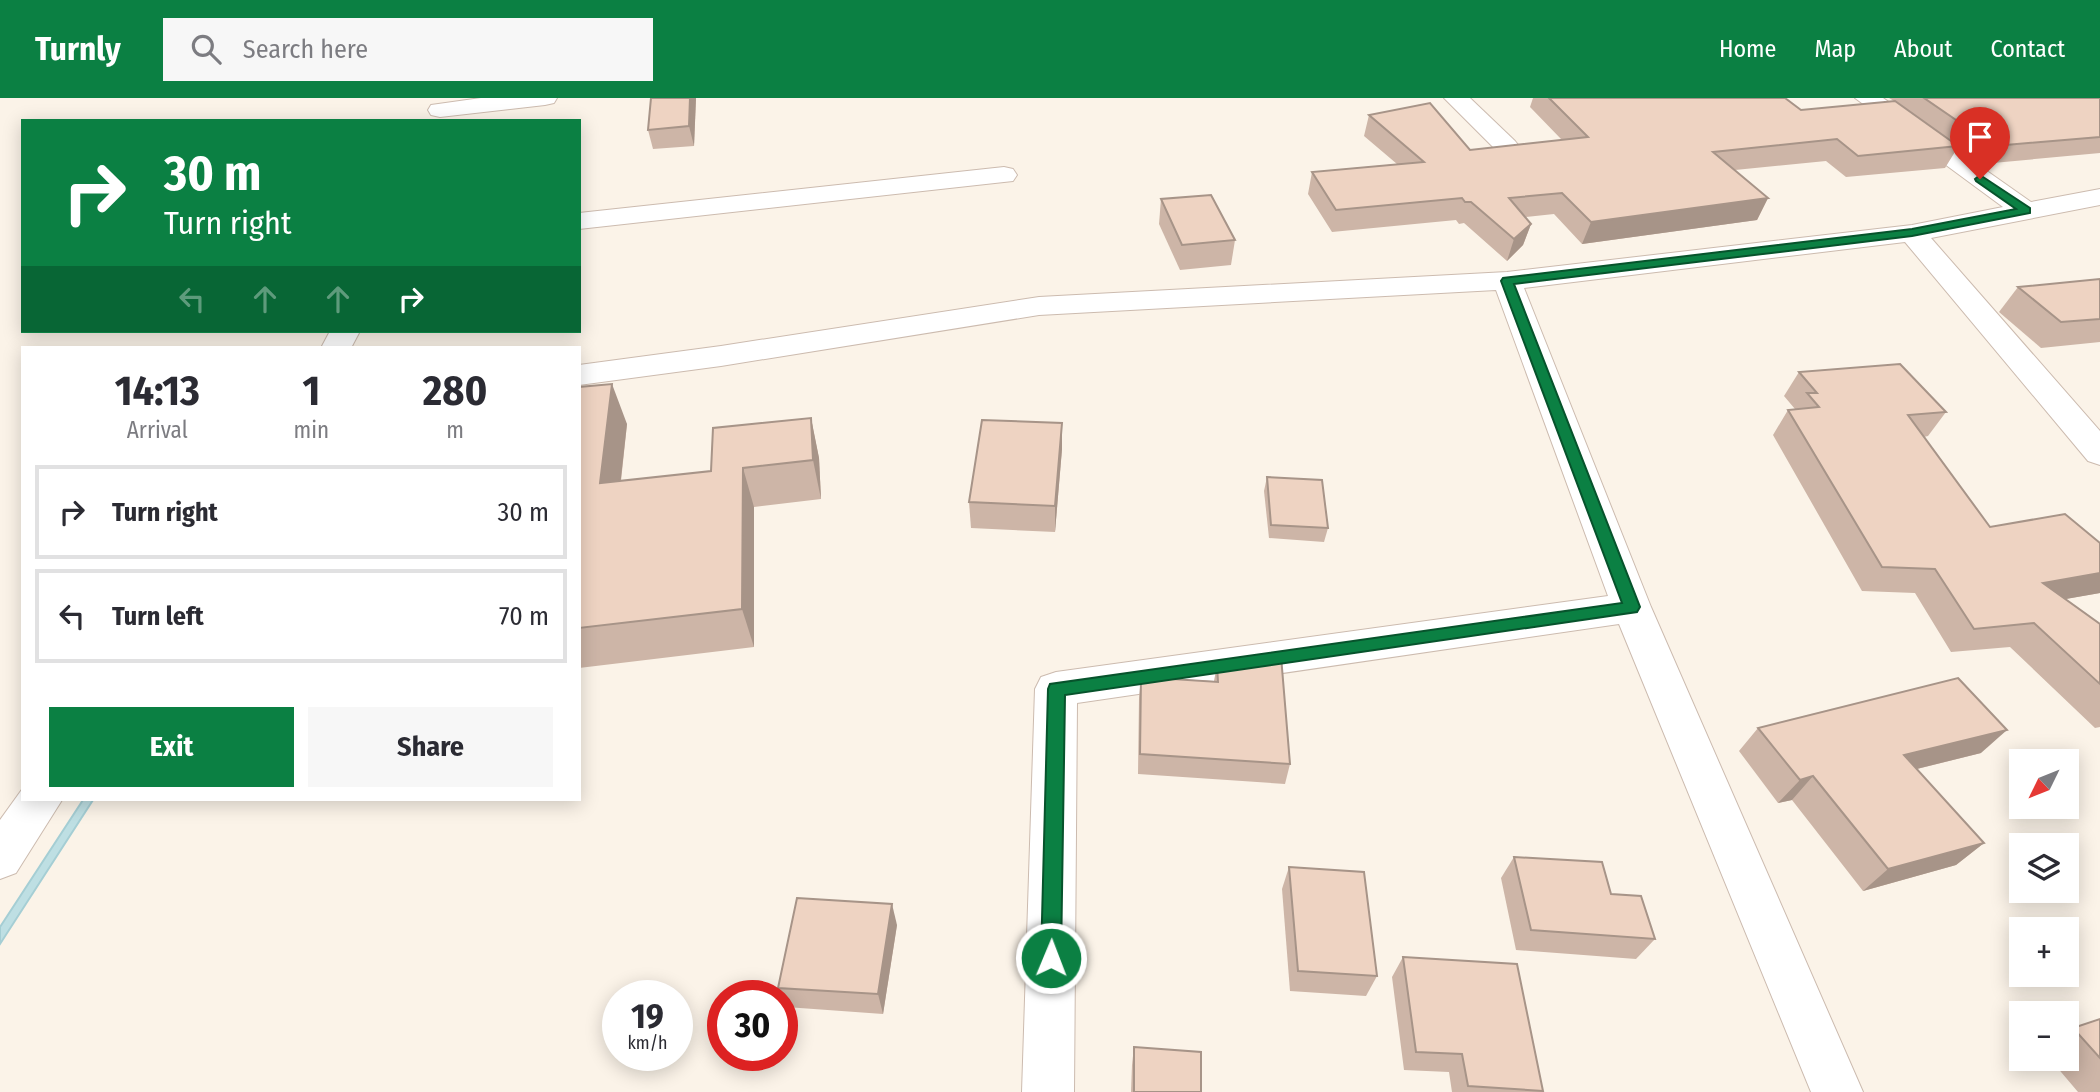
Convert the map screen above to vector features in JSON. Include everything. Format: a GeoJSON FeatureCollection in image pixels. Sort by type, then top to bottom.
{"type":"FeatureCollection","features":[{"type":"Feature","properties":{"kind":"street"},"geometry":{"type":"LineString","coordinates":[[440,109],[545,98]]}},
{"type":"Feature","properties":{"kind":"street"},"geometry":{"type":"LineString","coordinates":[[1456,98],[1506,146]]}},
{"type":"Feature","properties":{"kind":"street"},"geometry":{"type":"LineString","coordinates":[[1867,98],[2026,211]]}},
{"type":"Feature","properties":{"kind":"street"},"geometry":{"type":"LineString","coordinates":[[581,221],[1004,175]]}},
{"type":"Feature","properties":{"kind":"street"},"geometry":{"type":"LineString","coordinates":[[581,375],[721,356],[1039,306],[1507,281],[1912,233],[2100,197]]}},
{"type":"Feature","properties":{"kind":"street"},"geometry":{"type":"LineString","coordinates":[[1912,233],[2100,453]]}},
{"type":"Feature","properties":{"kind":"street"},"geometry":{"type":"LineString","coordinates":[[1507,281],[1632,607],[1837,1092]]}},
{"type":"Feature","properties":{"kind":"street"},"geometry":{"type":"LineString","coordinates":[[1048,1092],[1056,689],[1632,607]]}},
{"type":"Feature","properties":{"kind":"water"},"geometry":{"type":"Polygon","coordinates":[[[82,801],[92,801],[0,944],[0,927],[82,801]]]}},
{"type":"Feature","properties":{"kind":"building"},"geometry":{"type":"Polygon","coordinates":[[[651,98],[690,98],[689,126],[648,130],[651,98]]]}},
{"type":"Feature","properties":{"kind":"building"},"geometry":{"type":"Polygon","coordinates":[[[1549,98],[1785,98],[1801,110],[1895,101],[1958,146],[1858,156],[1837,139],[1713,152],[1768,198],[1591,222],[1562,193],[1509,198],[1531,224],[1514,239],[1471,202],[1465,202],[1462,198],[1336,210],[1312,172],[1424,162],[1369,115],[1430,103],[1470,150],[1588,137],[1549,98]]]}},
{"type":"Feature","properties":{"kind":"building"},"geometry":{"type":"Polygon","coordinates":[[[1924,98],[2100,98],[2100,137],[1994,146],[1924,98]]]}},
{"type":"Feature","properties":{"kind":"building"},"geometry":{"type":"Polygon","coordinates":[[[1211,195],[1235,240],[1182,245],[1161,199],[1211,195]]]}},
{"type":"Feature","properties":{"kind":"building"},"geometry":{"type":"Polygon","coordinates":[[[2100,279],[2100,319],[2061,322],[2018,287],[2100,279]]]}},
{"type":"Feature","properties":{"kind":"building"},"geometry":{"type":"Polygon","coordinates":[[[1900,364],[1946,412],[1908,415],[1990,527],[2065,514],[2100,543],[2100,573],[2043,583],[2100,624],[2100,684],[2034,623],[1974,629],[1935,569],[1882,567],[1788,410],[1819,407],[1807,393],[1817,393],[1799,372],[1900,364]]]}},
{"type":"Feature","properties":{"kind":"building"},"geometry":{"type":"Polygon","coordinates":[[[612,384],[600,483],[711,471],[713,428],[811,418],[813,460],[743,468],[742,609],[581,628],[581,387],[612,384]]]}},
{"type":"Feature","properties":{"kind":"building"},"geometry":{"type":"Polygon","coordinates":[[[982,420],[1062,423],[1055,506],[969,502],[982,420]]]}},
{"type":"Feature","properties":{"kind":"building"},"geometry":{"type":"Polygon","coordinates":[[[1267,477],[1322,480],[1328,528],[1271,525],[1267,477]]]}},
{"type":"Feature","properties":{"kind":"building"},"geometry":{"type":"Polygon","coordinates":[[[1281,656],[1290,764],[1140,754],[1141,677],[1218,682],[1217,665],[1281,656]]]}},
{"type":"Feature","properties":{"kind":"building"},"geometry":{"type":"Polygon","coordinates":[[[1958,678],[2007,730],[1904,755],[1984,843],[1888,869],[1813,776],[1800,780],[1758,728],[1958,678]]]}},
{"type":"Feature","properties":{"kind":"building"},"geometry":{"type":"Polygon","coordinates":[[[1514,857],[1602,862],[1611,894],[1641,896],[1655,939],[1531,930],[1514,857]]]}},
{"type":"Feature","properties":{"kind":"building"},"geometry":{"type":"Polygon","coordinates":[[[1289,867],[1364,872],[1377,976],[1298,971],[1289,867]]]}},
{"type":"Feature","properties":{"kind":"building"},"geometry":{"type":"Polygon","coordinates":[[[797,898],[892,904],[878,994],[798,989],[798,980],[780,980],[797,898]]]}},
{"type":"Feature","properties":{"kind":"building"},"geometry":{"type":"Polygon","coordinates":[[[1403,957],[1517,964],[1543,1091],[1468,1086],[1462,1054],[1416,1052],[1403,957]]]}},
{"type":"Feature","properties":{"kind":"building"},"geometry":{"type":"Polygon","coordinates":[[[2100,1019],[2100,1058],[2079,1035],[2079,1026],[2100,1019]]]}},
{"type":"Feature","properties":{"kind":"building"},"geometry":{"type":"Polygon","coordinates":[[[1134,1047],[1201,1052],[1201,1092],[1134,1092],[1134,1047]]]}},
{"type":"Feature","properties":{"kind":"route"},"geometry":{"type":"LineString","coordinates":[[1051,958],[1056,689],[1632,607],[1507,281],[1912,233],[2026,211],[1980,179]]}}]}
